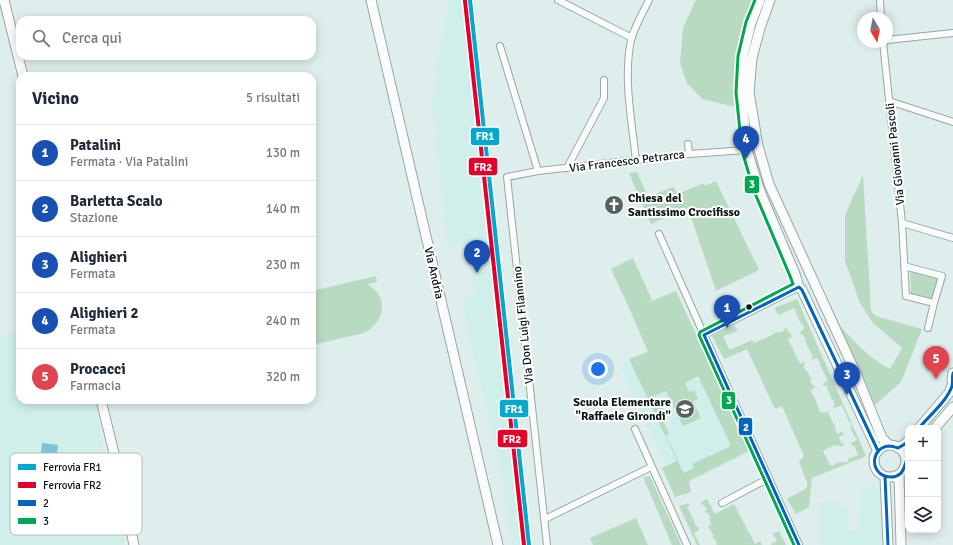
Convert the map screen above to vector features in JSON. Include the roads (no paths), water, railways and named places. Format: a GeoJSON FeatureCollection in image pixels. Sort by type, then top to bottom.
{"type":"FeatureCollection","features":[{"type":"Feature","properties":{"kind":"street"},"geometry":{"type":"LineString","coordinates":[[4,0],[16,48]]}},
{"type":"Feature","properties":{"kind":"street","name":"Via Andria"},"geometry":{"type":"LineString","coordinates":[[371,0],[498,545]]}},
{"type":"Feature","properties":{"kind":"street"},"geometry":{"type":"LineString","coordinates":[[558,0],[632,38]]}},
{"type":"Feature","properties":{"kind":"street"},"geometry":{"type":"LineString","coordinates":[[636,161],[634,118],[628,89],[628,55],[632,38],[649,0]]}},
{"type":"Feature","properties":{"kind":"street"},"geometry":{"type":"LineString","coordinates":[[760,0],[751,23],[743,56],[741,92],[747,150],[759,189],[800,287],[878,451]]}},
{"type":"Feature","properties":{"kind":"street"},"geometry":{"type":"LineString","coordinates":[[770,0],[760,28],[752,58],[749,92],[758,147],[769,184],[857,376],[882,438],[903,452],[905,455]]}},
{"type":"Feature","properties":{"kind":"street"},"geometry":{"type":"LineString","coordinates":[[880,0],[881,12]]}},
{"type":"Feature","properties":{"kind":"street"},"geometry":{"type":"LineString","coordinates":[[893,39],[953,33]]}},
{"type":"Feature","properties":{"kind":"street"},"geometry":{"type":"LineString","coordinates":[[500,46],[538,171]]}},
{"type":"Feature","properties":{"kind":"street","name":"Via Giovanni Pascoli"},"geometry":{"type":"LineString","coordinates":[[884,48],[902,223],[906,296],[934,304]]}},
{"type":"Feature","properties":{"kind":"street"},"geometry":{"type":"LineString","coordinates":[[19,60],[22,72]]}},
{"type":"Feature","properties":{"kind":"street"},"geometry":{"type":"LineString","coordinates":[[567,168],[604,98],[604,80]]}},
{"type":"Feature","properties":{"kind":"street"},"geometry":{"type":"LineString","coordinates":[[889,101],[953,122]]}},
{"type":"Feature","properties":{"kind":"street"},"geometry":{"type":"LineString","coordinates":[[688,144],[689,154]]}},
{"type":"Feature","properties":{"kind":"street"},"geometry":{"type":"LineString","coordinates":[[747,150],[750,154],[755,155],[758,152],[758,147]]}},
{"type":"Feature","properties":{"kind":"street","name":"Via Francesco Petrarca"},"geometry":{"type":"LineString","coordinates":[[507,177],[538,171],[689,154],[747,150]]}},
{"type":"Feature","properties":{"kind":"street","name":"Via Don Luigi Filannino"},"geometry":{"type":"LineString","coordinates":[[507,177],[547,545]]}},
{"type":"Feature","properties":{"kind":"street"},"geometry":{"type":"LineString","coordinates":[[902,223],[953,238]]}},
{"type":"Feature","properties":{"kind":"street"},"geometry":{"type":"LineString","coordinates":[[659,234],[799,545]]}},
{"type":"Feature","properties":{"kind":"street"},"geometry":{"type":"LineString","coordinates":[[904,266],[942,276],[928,328]]}},
{"type":"Feature","properties":{"kind":"street"},"geometry":{"type":"LineString","coordinates":[[804,275],[810,276],[813,280],[813,287],[807,291],[800,287],[799,280],[801,277],[804,275]]}},
{"type":"Feature","properties":{"kind":"street"},"geometry":{"type":"LineString","coordinates":[[704,335],[800,287]]}},
{"type":"Feature","properties":{"kind":"street"},"geometry":{"type":"LineString","coordinates":[[921,425],[948,393],[953,383],[953,373]]}},
{"type":"Feature","properties":{"kind":"street"},"geometry":{"type":"LineString","coordinates":[[102,404],[114,453]]}},
{"type":"Feature","properties":{"kind":"street"},"geometry":{"type":"LineString","coordinates":[[938,425],[953,407]]}},
{"type":"Feature","properties":{"kind":"street"},"geometry":{"type":"LineString","coordinates":[[635,429],[687,545]]}},
{"type":"Feature","properties":{"kind":"street"},"geometry":{"type":"LineString","coordinates":[[905,444],[882,447],[875,455],[874,466],[876,470],[885,477],[894,477],[899,475],[905,468],[906,461]]}},
{"type":"Feature","properties":{"kind":"street"},"geometry":{"type":"LineString","coordinates":[[545,519],[651,467]]}},
{"type":"Feature","properties":{"kind":"street"},"geometry":{"type":"LineString","coordinates":[[899,475],[901,545]]}},
{"type":"Feature","properties":{"kind":"street"},"geometry":{"type":"LineString","coordinates":[[885,477],[888,545]]}},
{"type":"Feature","properties":{"kind":"street"},"geometry":{"type":"LineString","coordinates":[[722,503],[769,478]]}},
{"type":"Feature","properties":{"kind":"street"},"geometry":{"type":"LineString","coordinates":[[132,535],[134,545]]}},
{"type":"Feature","properties":{"kind":"water"},"geometry":{"type":"Polygon","coordinates":[[[42,443],[58,445],[57,453],[41,453],[42,443]]]}},
{"type":"Feature","properties":{"kind":"rail line","name":"FR1"},"geometry":{"type":"LineString","coordinates":[[470,0],[529,545]]}},
{"type":"Feature","properties":{"kind":"rail line","name":"FR2"},"geometry":{"type":"LineString","coordinates":[[465,1],[524,545]]}},
{"type":"Feature","properties":{"kind":"place","name":"Alighieri 2"},"geometry":{"type":"Point","coordinates":[746,159]}},
{"type":"Feature","properties":{"kind":"place","name":"Chiesa del Santissimo Crocifisso"},"geometry":{"type":"Point","coordinates":[614,205]}},
{"type":"Feature","properties":{"kind":"place","name":"Barletta Scalo"},"geometry":{"type":"Point","coordinates":[477,273]}},
{"type":"Feature","properties":{"kind":"place","name":"Patalini"},"geometry":{"type":"Point","coordinates":[727,328]}},
{"type":"Feature","properties":{"kind":"place","name":"Procacci"},"geometry":{"type":"Point","coordinates":[936,379]}},
{"type":"Feature","properties":{"kind":"place","name":"Alighieri"},"geometry":{"type":"Point","coordinates":[847,395]}},
{"type":"Feature","properties":{"kind":"place","name":"Scuola Elementare \"Raffaele Girondi\""},"geometry":{"type":"Point","coordinates":[685,409]}}]}
